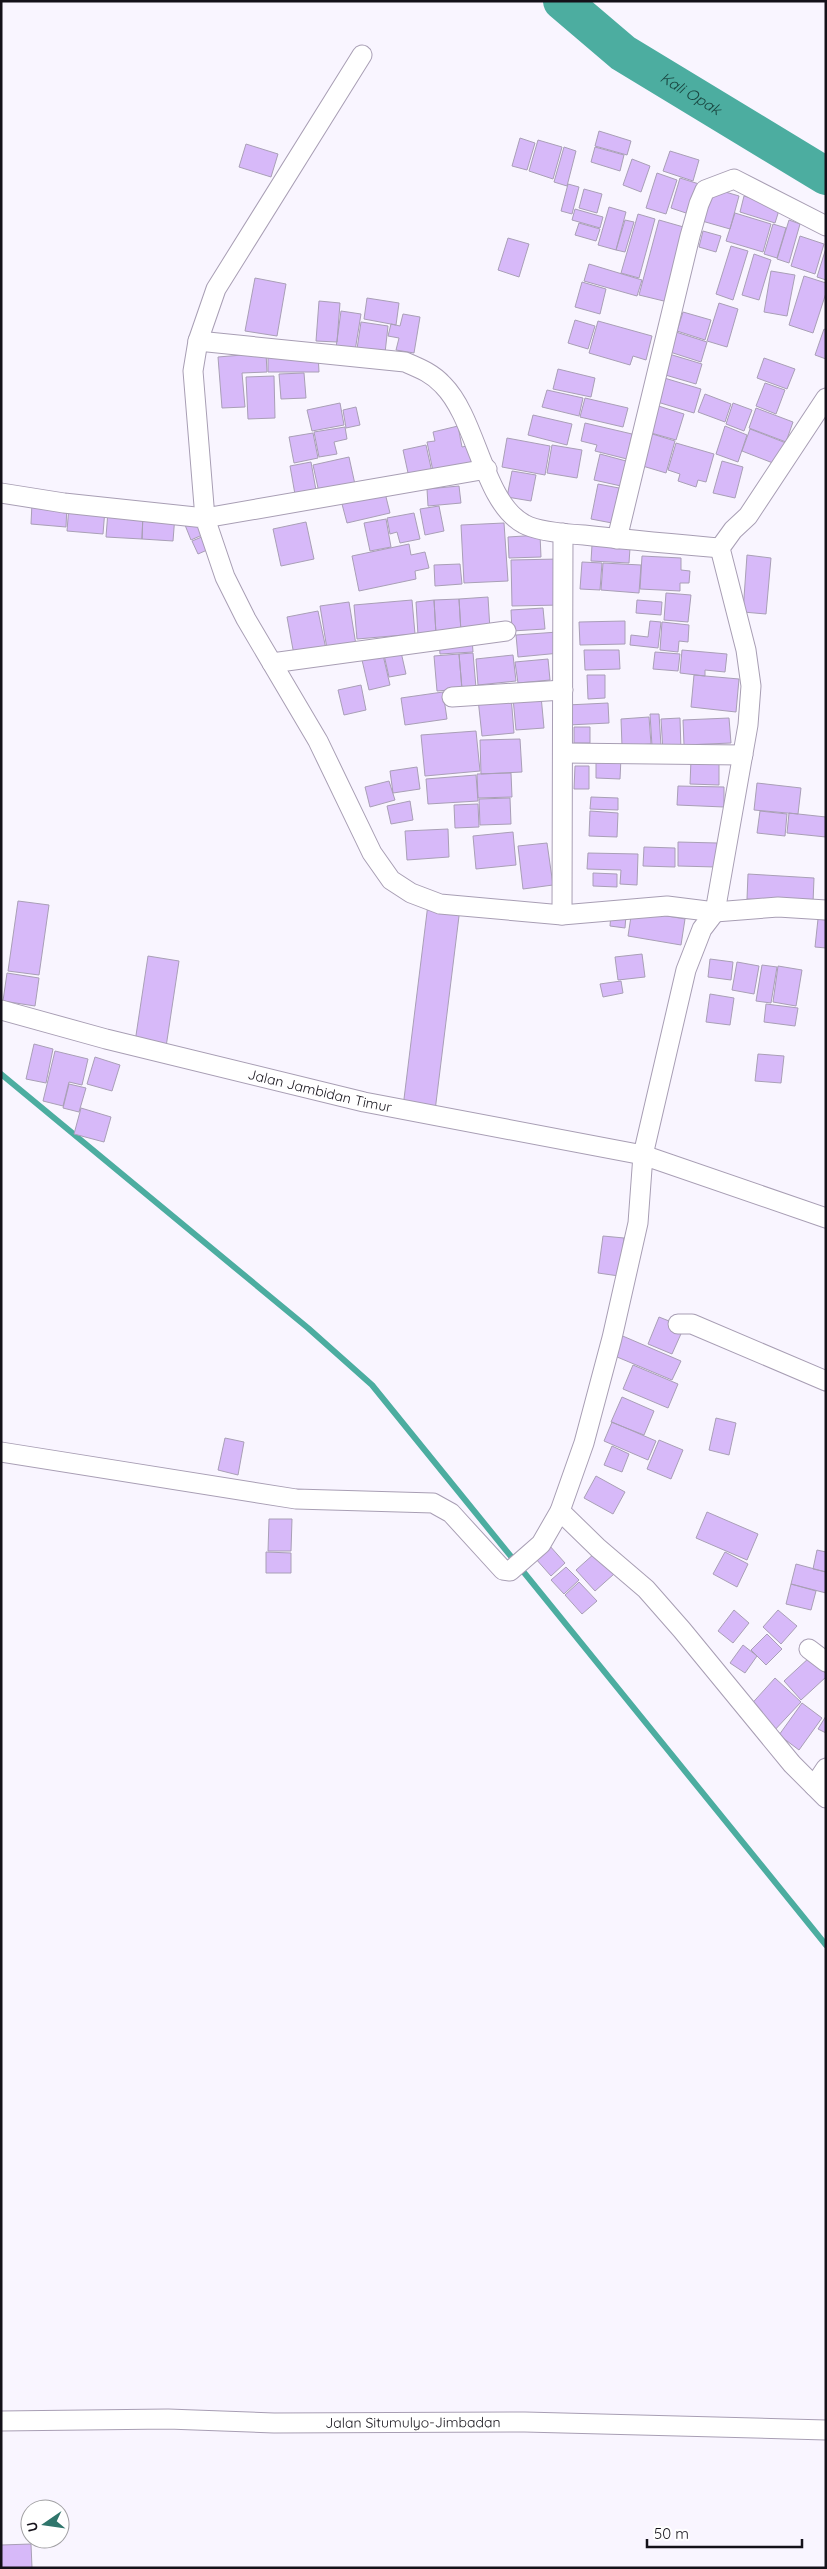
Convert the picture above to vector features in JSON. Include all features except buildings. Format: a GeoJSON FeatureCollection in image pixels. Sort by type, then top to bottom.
{"type":"FeatureCollection","features":[{"type":"Feature","properties":{"kind":"street"},"geometry":{"type":"LineString","coordinates":[[362,55],[216,288],[198,341],[193,371],[205,518],[225,577],[272,663],[318,741],[372,853],[391,880],[411,893],[440,904],[562,915],[667,906],[715,912],[770,907],[826,910]]}},
{"type":"Feature","properties":{"kind":"street"},"geometry":{"type":"LineString","coordinates":[[617,539],[698,204],[705,190],[734,179],[826,226]]}},
{"type":"Feature","properties":{"kind":"street"},"geometry":{"type":"LineString","coordinates":[[198,341],[404,362],[427,371],[444,385],[456,402],[501,501],[512,516],[526,526],[563,533],[720,548]]}},
{"type":"Feature","properties":{"kind":"street"},"geometry":{"type":"LineString","coordinates":[[720,548],[748,516],[826,398]]}},
{"type":"Feature","properties":{"kind":"street"},"geometry":{"type":"LineString","coordinates":[[1,493],[64,503],[205,518],[486,469]]}},
{"type":"Feature","properties":{"kind":"street"},"geometry":{"type":"LineString","coordinates":[[562,915],[563,533]]}},
{"type":"Feature","properties":{"kind":"street"},"geometry":{"type":"LineString","coordinates":[[1,1452],[296,1499],[433,1503],[451,1513],[503,1570],[516,1567],[541,1544],[560,1510],[584,1443],[614,1329],[638,1223],[643,1154],[686,970],[702,929],[715,912],[748,725],[750,686],[746,650],[720,548]]}},
{"type":"Feature","properties":{"kind":"street"},"geometry":{"type":"LineString","coordinates":[[272,663],[506,631]]}},
{"type":"Feature","properties":{"kind":"street"},"geometry":{"type":"LineString","coordinates":[[452,697],[563,690]]}},
{"type":"Feature","properties":{"kind":"street"},"geometry":{"type":"LineString","coordinates":[[563,753],[743,755]]}},
{"type":"Feature","properties":{"kind":"street","name":"Jalan Jambidan Timur"},"geometry":{"type":"LineString","coordinates":[[1,1010],[106,1039],[364,1102],[643,1154],[826,1218]]}},
{"type":"Feature","properties":{"kind":"street"},"geometry":{"type":"LineString","coordinates":[[678,1324],[692,1324],[826,1381]]}},
{"type":"Feature","properties":{"kind":"street"},"geometry":{"type":"LineString","coordinates":[[560,1510],[598,1548],[646,1589],[792,1764],[820,1792]]}},
{"type":"Feature","properties":{"kind":"street"},"geometry":{"type":"LineString","coordinates":[[809,1649],[826,1662]]}},
{"type":"Feature","properties":{"kind":"street"},"geometry":{"type":"LineString","coordinates":[[820,1792],[826,1768]]}},
{"type":"Feature","properties":{"kind":"street","name":"Jalan Situmulyo-Jimbadan"},"geometry":{"type":"LineString","coordinates":[[1,2421],[168,2419],[274,2423],[525,2422],[826,2430]]}},
{"type":"Feature","properties":{"kind":"waterway","name":"Kali Opak"},"geometry":{"type":"LineString","coordinates":[[562,1],[623,53],[826,176]]}},
{"type":"Feature","properties":{"kind":"waterway"},"geometry":{"type":"LineString","coordinates":[[1,1074],[308,1328],[372,1385],[826,1945]]}}]}
